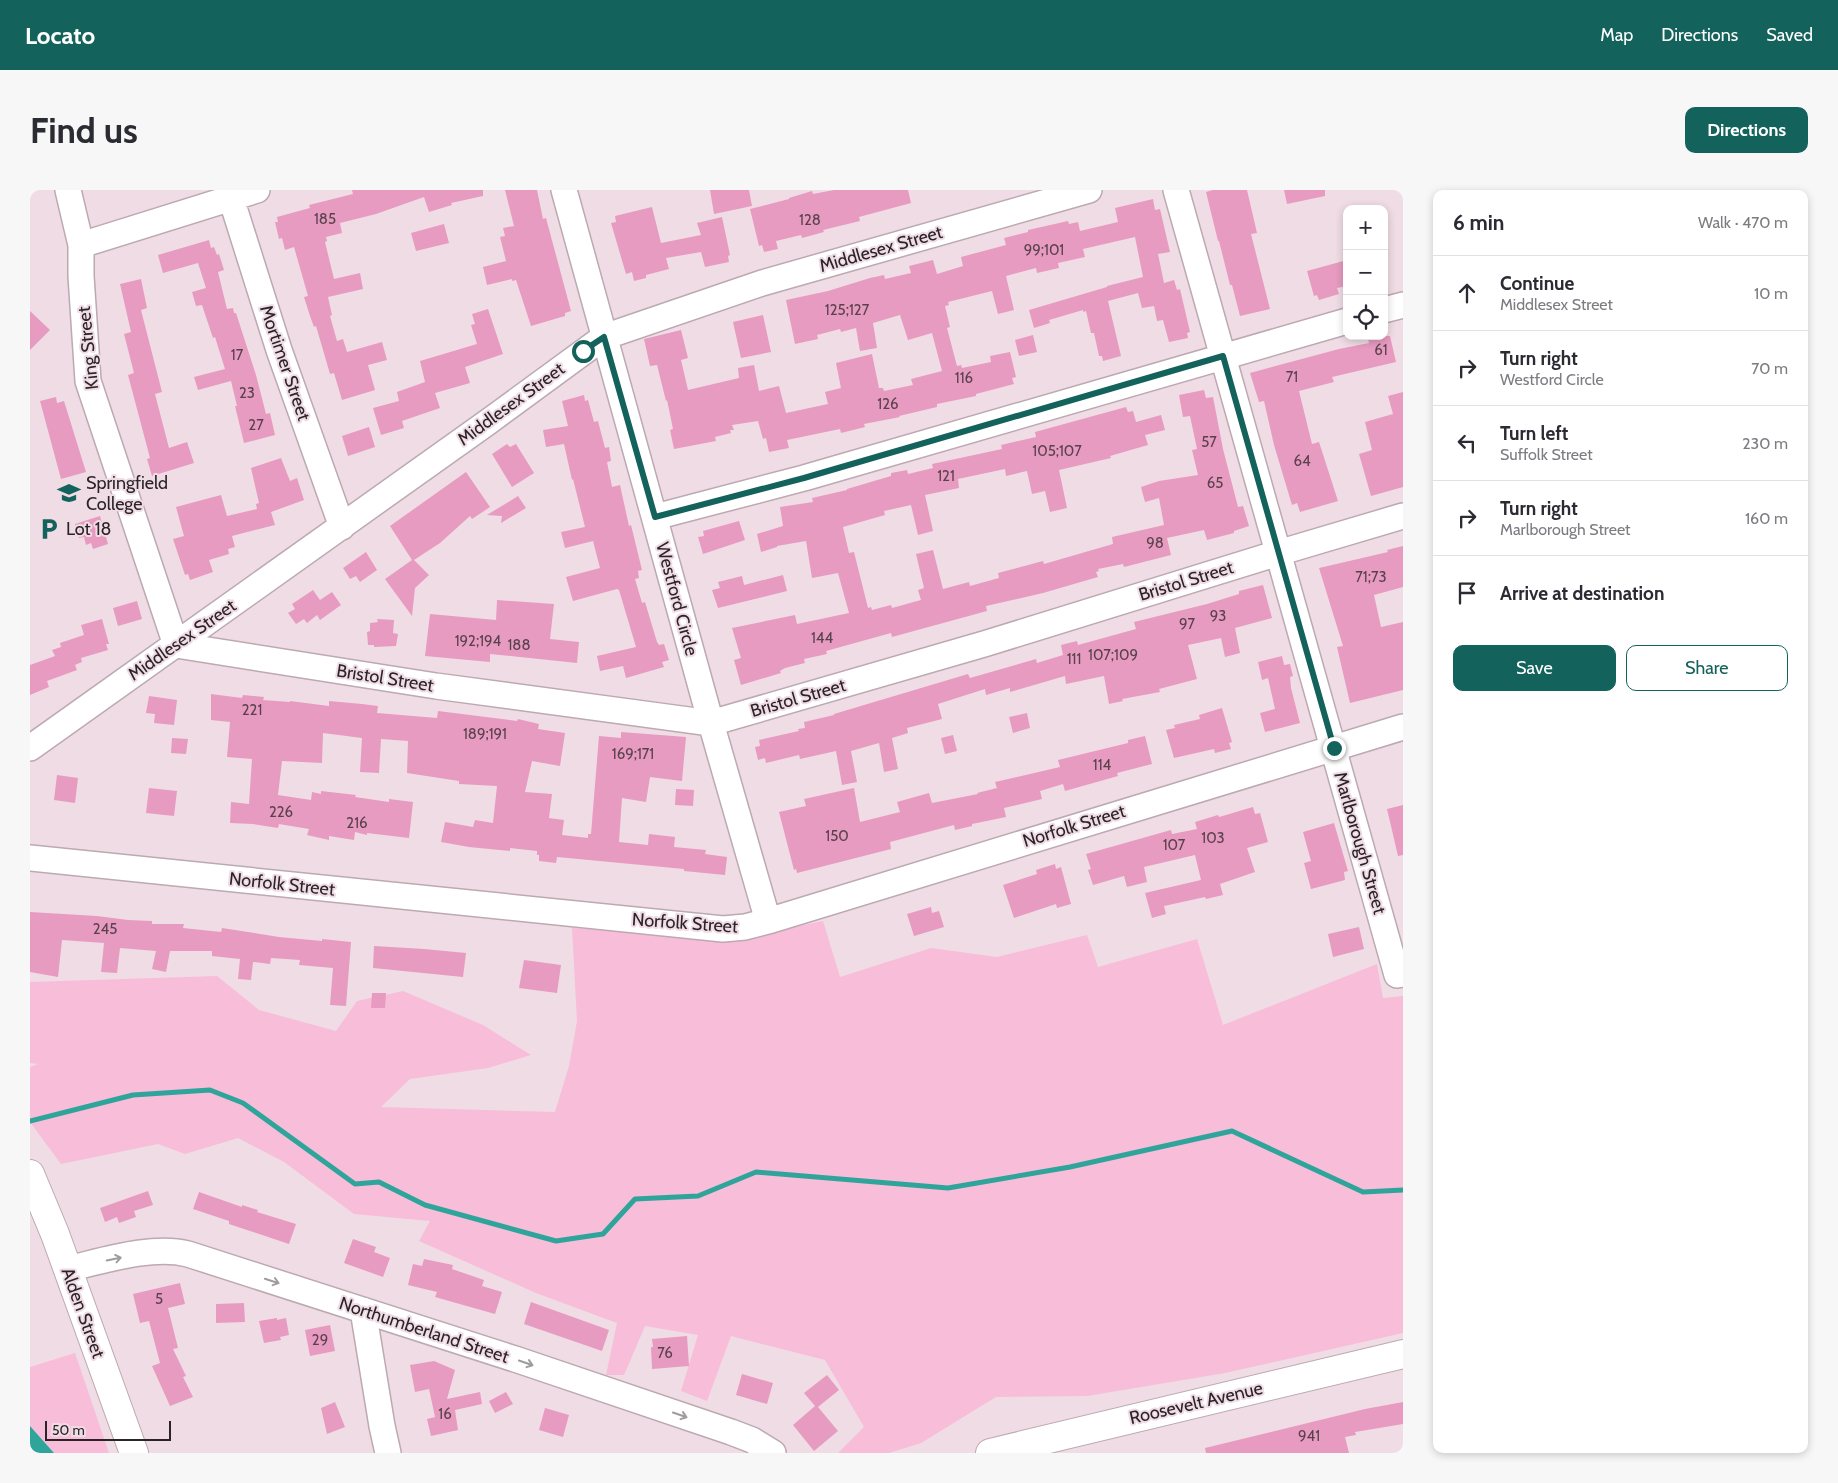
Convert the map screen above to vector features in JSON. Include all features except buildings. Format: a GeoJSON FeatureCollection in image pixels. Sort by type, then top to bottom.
{"type":"FeatureCollection","features":[{"type":"Feature","properties":{"kind":"main road","name":"Alden Street"},"geometry":{"type":"LineString","coordinates":[[30,1174],[55,1234],[134,1453]]}},
{"type":"Feature","properties":{"kind":"main road","name":"Roosevelt Avenue"},"geometry":{"type":"LineString","coordinates":[[990,1453],[1403,1354]]}},
{"type":"Feature","properties":{"kind":"street","name":"King Street"},"geometry":{"type":"LineString","coordinates":[[68,190],[81,245],[81,276],[88,381],[176,645]]}},
{"type":"Feature","properties":{"kind":"street"},"geometry":{"type":"LineString","coordinates":[[81,245],[257,190]]}},
{"type":"Feature","properties":{"kind":"street","name":"Westford Circle"},"geometry":{"type":"LineString","coordinates":[[564,190],[711,723],[768,921]]}},
{"type":"Feature","properties":{"kind":"street","name":"Middlesex Street"},"geometry":{"type":"LineString","coordinates":[[30,748],[342,527],[604,337],[762,283],[1089,190]]}},
{"type":"Feature","properties":{"kind":"street","name":"Marlborough Street"},"geometry":{"type":"LineString","coordinates":[[1176,190],[1400,975]]}},
{"type":"Feature","properties":{"kind":"street","name":"Mortimer Street"},"geometry":{"type":"LineString","coordinates":[[231,198],[279,350],[342,527]]}},
{"type":"Feature","properties":{"kind":"street"},"geometry":{"type":"LineString","coordinates":[[1388,309],[1403,305]]}},
{"type":"Feature","properties":{"kind":"street"},"geometry":{"type":"LineString","coordinates":[[655,517],[804,478],[1343,322]]}},
{"type":"Feature","properties":{"kind":"street","name":"Bristol Street"},"geometry":{"type":"LineString","coordinates":[[176,645],[436,686],[711,723],[984,644],[1278,552],[1403,516]]}},
{"type":"Feature","properties":{"kind":"street","name":"Norfolk Street"},"geometry":{"type":"LineString","coordinates":[[30,858],[724,929],[745,928],[1403,727]]}},
{"type":"Feature","properties":{"kind":"street","name":"Northumberland Street"},"geometry":{"type":"LineString","coordinates":[[67,1269],[150,1252],[179,1251],[518,1360],[731,1432],[752,1440],[773,1453]]}},
{"type":"Feature","properties":{"kind":"street"},"geometry":{"type":"LineString","coordinates":[[363,1310],[388,1453]]}},
{"type":"Feature","properties":{"kind":"shaded area"},"geometry":{"type":"Polygon","coordinates":[[[823,921],[840,977],[931,948],[997,957],[1087,935],[1098,967],[1197,939],[1223,1025],[1377,964],[1383,998],[1403,996],[1403,1333],[1225,1373],[1087,1396],[996,1397],[921,1443],[889,1453],[838,1453],[864,1427],[825,1360],[731,1336],[707,1401],[681,1391],[698,1335],[645,1326],[624,1375],[606,1375],[617,1323],[536,1293],[419,1241],[430,1221],[354,1214],[284,1162],[238,1138],[185,1154],[158,1144],[61,1164],[30,1122],[30,1067],[38,1064],[30,1063],[30,982],[217,976],[259,1010],[336,1031],[357,1001],[403,991],[483,1025],[531,1055],[488,1068],[410,1079],[381,1107],[555,1112],[569,1066],[577,1021],[572,928],[738,939],[823,921]]]}},
{"type":"Feature","properties":{"kind":"shaded area"},"geometry":{"type":"Polygon","coordinates":[[[75,1353],[109,1453],[54,1453],[30,1426],[30,1367],[75,1353]]]}},
{"type":"Feature","properties":{"kind":"shaded area"},"geometry":{"type":"Polygon","coordinates":[[[30,1426],[54,1453],[30,1453],[30,1426]]]}},
{"type":"Feature","properties":{"kind":"waterway"},"geometry":{"type":"LineString","coordinates":[[30,1121],[133,1095],[210,1090],[243,1103],[355,1184],[379,1182],[425,1205],[556,1241],[603,1234],[635,1199],[698,1196],[756,1172],[948,1188],[1070,1167],[1232,1131],[1363,1192],[1403,1190]]}},
{"type":"Feature","properties":{"kind":"place","name":"Springfield College"},"geometry":{"type":"Point","coordinates":[69,493]}},
{"type":"Feature","properties":{"kind":"place","name":"Lot 18"},"geometry":{"type":"Point","coordinates":[49,529]}},
{"type":"Feature","properties":{"kind":"route"},"geometry":{"type":"LineString","coordinates":[[583,351],[604,337],[655,517],[804,478],[1223,356],[1334,748]]}}]}
